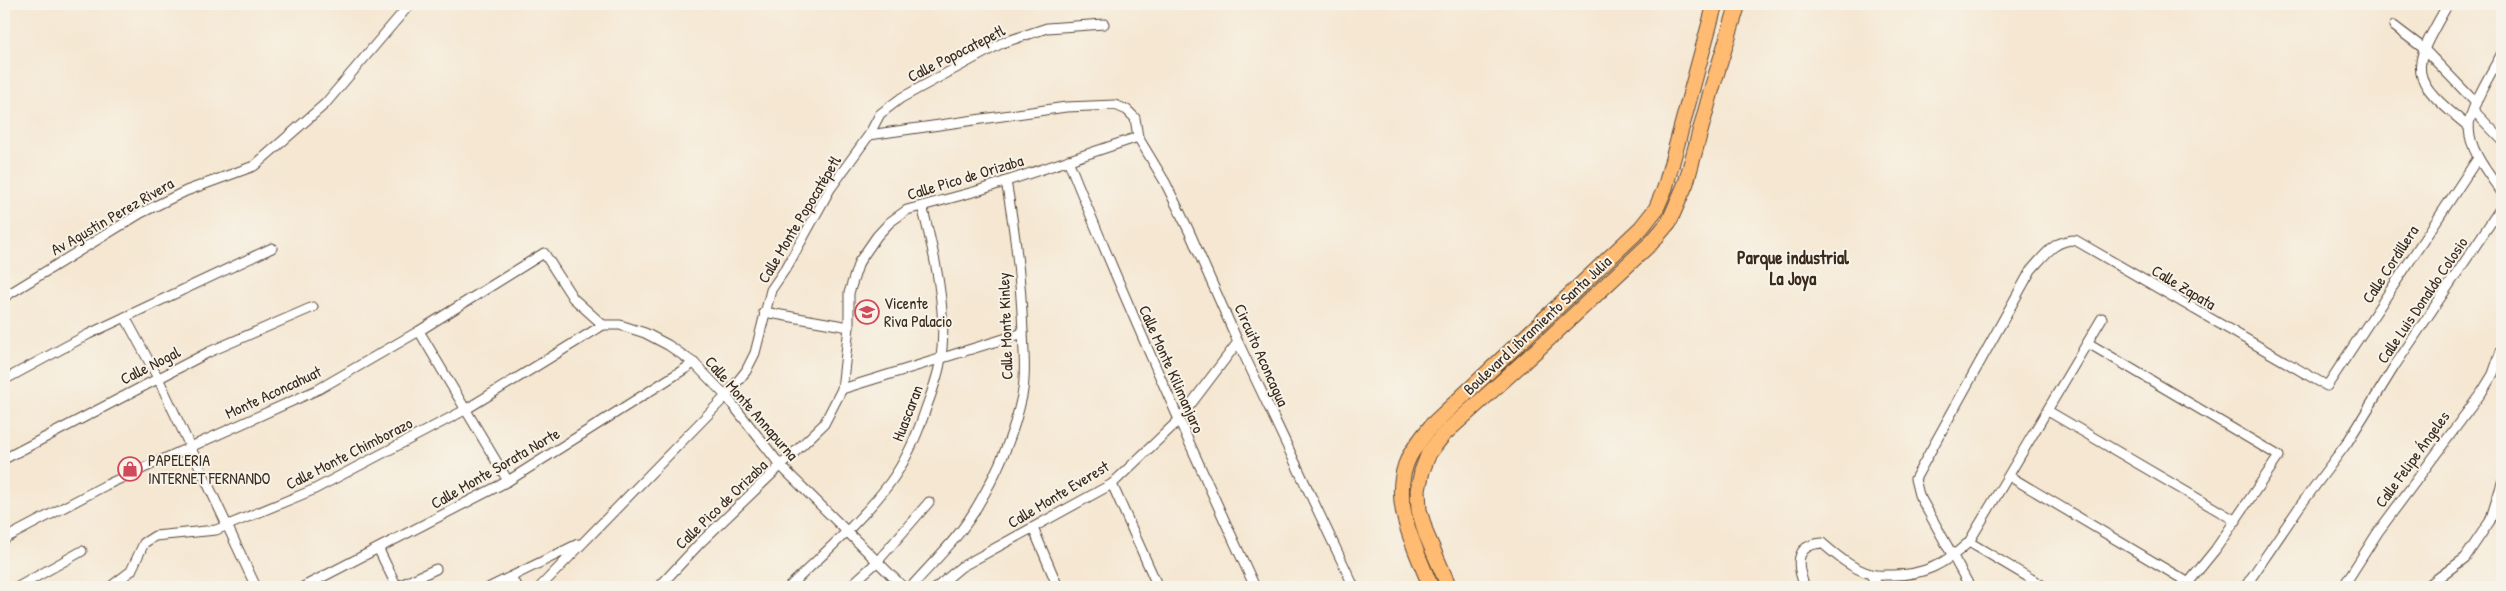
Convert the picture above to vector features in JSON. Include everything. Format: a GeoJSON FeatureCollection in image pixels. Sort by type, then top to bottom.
{"type":"FeatureCollection","features":[{"type":"Feature","properties":{"kind":"main road","name":"Boulevard Libramiento Santa Julia"},"geometry":{"type":"LineString","coordinates":[[1431,587],[1402,508],[1401,482],[1409,457],[1432,425],[1641,228],[1656,210],[1665,188],[1715,4]]}},
{"type":"Feature","properties":{"kind":"main road","name":"Boulevard Libramiento Santa Julia"},"geometry":{"type":"LineString","coordinates":[[1449,587],[1426,534],[1419,510],[1418,490],[1422,471],[1429,453],[1443,435],[1582,308],[1652,242],[1670,222],[1686,183],[1712,88],[1740,7]]}},
{"type":"Feature","properties":{"kind":"street","name":"Av Agustin Perez Rivera"},"geometry":{"type":"LineString","coordinates":[[4,297],[141,213],[186,192],[254,166],[325,104],[410,4]]}},
{"type":"Feature","properties":{"kind":"street"},"geometry":{"type":"LineString","coordinates":[[2448,4],[2423,48],[2419,65],[2421,77],[2439,104],[2469,127]]}},
{"type":"Feature","properties":{"kind":"street","name":"Calle Popocatepetl"},"geometry":{"type":"LineString","coordinates":[[870,135],[880,114],[901,98],[1002,43],[1047,28],[1104,24]]}},
{"type":"Feature","properties":{"kind":"street"},"geometry":{"type":"LineString","coordinates":[[2394,26],[2423,48],[2502,140]]}},
{"type":"Feature","properties":{"kind":"street"},"geometry":{"type":"LineString","coordinates":[[2502,53],[2475,107],[2469,127],[2478,158],[2502,193]]}},
{"type":"Feature","properties":{"kind":"street"},"geometry":{"type":"LineString","coordinates":[[870,135],[1066,107],[1115,105],[1127,110],[1135,118],[1138,137]]}},
{"type":"Feature","properties":{"kind":"street","name":"Calle Monte Popocatépetl"},"geometry":{"type":"LineString","coordinates":[[540,587],[726,396],[746,371],[755,353],[771,290],[788,265],[830,190],[870,135]]}},
{"type":"Feature","properties":{"kind":"street","name":"Calle Pico de Orizaba"},"geometry":{"type":"LineString","coordinates":[[660,587],[700,543],[824,424],[842,388],[849,327],[849,293],[859,262],[877,236],[890,222],[907,210],[1006,181],[1138,137]]}},
{"type":"Feature","properties":{"kind":"street","name":"Circuito Aconcagua"},"geometry":{"type":"LineString","coordinates":[[1138,137],[1165,182],[1238,342],[1354,587]]}},
{"type":"Feature","properties":{"kind":"street","name":"Calle Cordillera"},"geometry":{"type":"LineString","coordinates":[[2327,386],[2478,158]]}},
{"type":"Feature","properties":{"kind":"street","name":"Calle Monte Kilimanjaro"},"geometry":{"type":"LineString","coordinates":[[1068,160],[1112,269],[1178,420],[1255,587]]}},
{"type":"Feature","properties":{"kind":"street","name":"Calle Monte Kinley"},"geometry":{"type":"LineString","coordinates":[[911,587],[961,531],[978,506],[1010,434],[1022,395],[1023,333],[1016,238],[1006,181]]}},
{"type":"Feature","properties":{"kind":"street","name":"Huascaran"},"geometry":{"type":"LineString","coordinates":[[789,587],[874,502],[902,464],[916,438],[938,376],[942,336],[937,282],[922,206]]}},
{"type":"Feature","properties":{"kind":"street","name":"Calle Luis Donaldo Colosio"},"geometry":{"type":"LineString","coordinates":[[2245,587],[2300,506],[2347,443],[2366,411],[2502,206]]}},
{"type":"Feature","properties":{"kind":"street","name":"Calle Zapata"},"geometry":{"type":"LineString","coordinates":[[1952,558],[1919,494],[1915,479],[2031,270],[2063,240],[2076,240],[2327,386]]}},
{"type":"Feature","properties":{"kind":"street"},"geometry":{"type":"LineString","coordinates":[[4,380],[125,316],[272,248]]}},
{"type":"Feature","properties":{"kind":"street","name":"Monte Aconcahuat"},"geometry":{"type":"LineString","coordinates":[[4,539],[98,489],[319,389],[419,331],[544,253],[573,298],[603,324]]}},
{"type":"Feature","properties":{"kind":"street","name":"Calle Nogal"},"geometry":{"type":"LineString","coordinates":[[4,458],[209,352],[313,306]]}},
{"type":"Feature","properties":{"kind":"street"},"geometry":{"type":"LineString","coordinates":[[764,312],[849,327]]}},
{"type":"Feature","properties":{"kind":"street"},"geometry":{"type":"LineString","coordinates":[[125,316],[158,378],[256,587]]}},
{"type":"Feature","properties":{"kind":"street"},"geometry":{"type":"LineString","coordinates":[[1871,575],[1898,575],[1924,572],[1952,558],[1969,542],[2102,318]]}},
{"type":"Feature","properties":{"kind":"street","name":"Calle Monte Annapurna"},"geometry":{"type":"LineString","coordinates":[[603,324],[620,326],[645,333],[668,345],[694,363],[726,396],[781,466],[903,587]]}},
{"type":"Feature","properties":{"kind":"street","name":"Calle Monte Chimborazo"},"geometry":{"type":"LineString","coordinates":[[110,587],[131,571],[144,543],[155,536],[216,530],[228,527],[313,490],[465,410],[603,324]]}},
{"type":"Feature","properties":{"kind":"street"},"geometry":{"type":"LineString","coordinates":[[419,331],[508,481]]}},
{"type":"Feature","properties":{"kind":"street"},"geometry":{"type":"LineString","coordinates":[[842,388],[1023,333]]}},
{"type":"Feature","properties":{"kind":"street","name":"Calle Monte Everest"},"geometry":{"type":"LineString","coordinates":[[936,587],[961,567],[1112,484],[1178,420],[1238,342]]}},
{"type":"Feature","properties":{"kind":"street"},"geometry":{"type":"LineString","coordinates":[[2009,476],[2187,585],[2236,521],[2279,456],[2088,343]]}},
{"type":"Feature","properties":{"kind":"street","name":"Calle Felipe Ángeles"},"geometry":{"type":"LineString","coordinates":[[2343,587],[2378,532],[2482,392],[2493,374],[2502,348]]}},
{"type":"Feature","properties":{"kind":"street","name":"Calle Monte Sorata Norte"},"geometry":{"type":"LineString","coordinates":[[303,587],[379,550],[508,481],[694,363]]}},
{"type":"Feature","properties":{"kind":"street"},"geometry":{"type":"LineString","coordinates":[[2048,411],[2236,521]]}},
{"type":"Feature","properties":{"kind":"street"},"geometry":{"type":"LineString","coordinates":[[2426,587],[2465,558],[2490,521],[2502,483]]}},
{"type":"Feature","properties":{"kind":"street"},"geometry":{"type":"LineString","coordinates":[[1112,484],[1158,587]]}},
{"type":"Feature","properties":{"kind":"street"},"geometry":{"type":"LineString","coordinates":[[849,587],[877,562],[929,502]]}},
{"type":"Feature","properties":{"kind":"street"},"geometry":{"type":"LineString","coordinates":[[1033,528],[1058,587]]}},
{"type":"Feature","properties":{"kind":"street"},"geometry":{"type":"LineString","coordinates":[[490,587],[585,540]]}},
{"type":"Feature","properties":{"kind":"street"},"geometry":{"type":"LineString","coordinates":[[1969,542],[2045,587]]}},
{"type":"Feature","properties":{"kind":"street"},"geometry":{"type":"LineString","coordinates":[[1805,587],[1799,571],[1798,561],[1802,553],[1813,544],[1822,544],[1840,558],[1871,575],[1879,587]]}},
{"type":"Feature","properties":{"kind":"street"},"geometry":{"type":"LineString","coordinates":[[379,550],[396,587],[436,569]]}},
{"type":"Feature","properties":{"kind":"street"},"geometry":{"type":"LineString","coordinates":[[18,587],[82,551]]}},
{"type":"Feature","properties":{"kind":"street"},"geometry":{"type":"LineString","coordinates":[[1952,558],[1970,587]]}},
{"type":"Feature","properties":{"kind":"street"},"geometry":{"type":"LineString","coordinates":[[509,578],[518,587]]}},
{"type":"Feature","properties":{"kind":"place","name":"Vicente Riva Palacio"},"geometry":{"type":"Point","coordinates":[867,312]}},
{"type":"Feature","properties":{"kind":"place","name":"PAPELERIA INTERNET FERNANDO"},"geometry":{"type":"Point","coordinates":[130,469]}},
{"type":"Feature","properties":{"kind":"district","name":"Parque industrial La Joya"},"geometry":{"type":"Point","coordinates":[1793,267]}}]}
